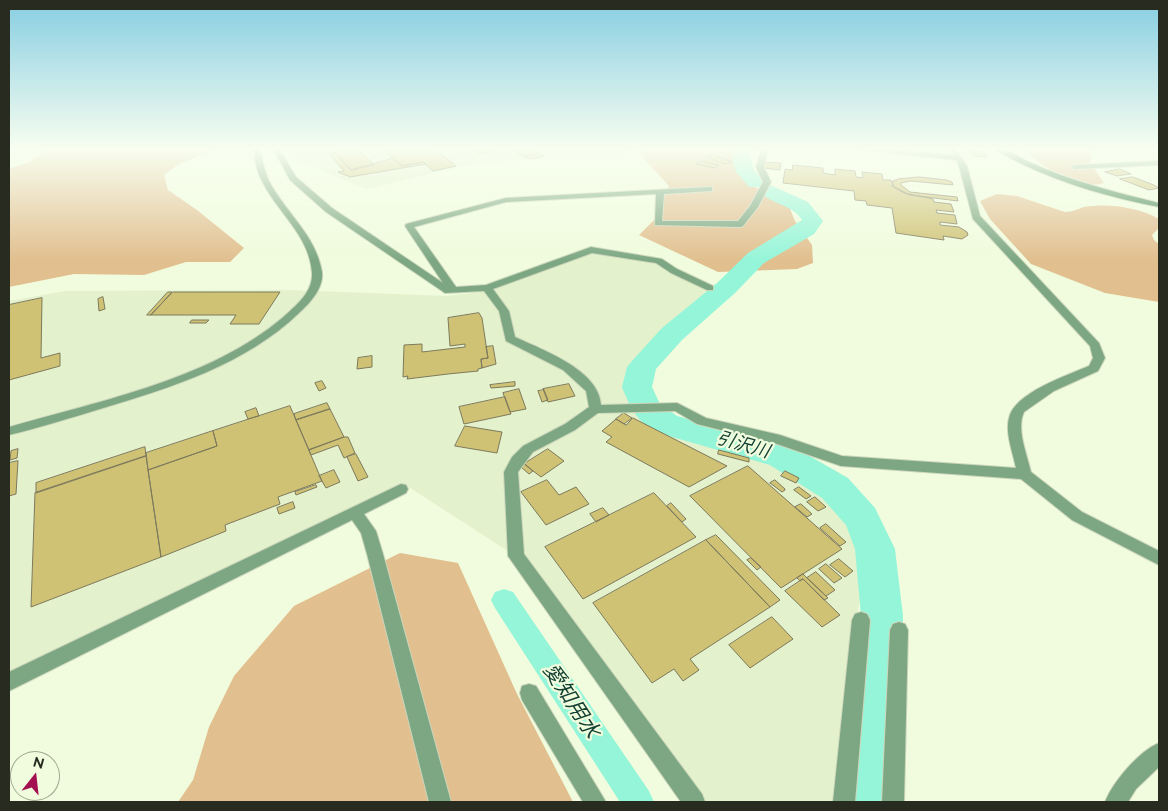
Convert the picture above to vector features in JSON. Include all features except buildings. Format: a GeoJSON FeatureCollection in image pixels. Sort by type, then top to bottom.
{"type":"FeatureCollection","features":[{"type":"Feature","properties":{"kind":"main road"},"geometry":{"type":"LineString","coordinates":[[1088,186],[1159,205]]}},
{"type":"Feature","properties":{"kind":"street"},"geometry":{"type":"LineString","coordinates":[[9,430],[140,392],[203,369],[235,354],[266,336],[295,314],[312,292],[318,273],[312,251],[269,186]]}},
{"type":"Feature","properties":{"kind":"street"},"geometry":{"type":"LineString","coordinates":[[302,186],[329,210],[449,291],[487,288],[592,250],[659,261],[710,288]]}},
{"type":"Feature","properties":{"kind":"street"},"geometry":{"type":"LineString","coordinates":[[660,193],[658,223],[740,224],[754,207],[764,186]]}},
{"type":"Feature","properties":{"kind":"street"},"geometry":{"type":"LineString","coordinates":[[968,186],[976,217],[1095,345],[1100,358],[1094,368],[1028,400],[1018,409],[1015,418],[1024,474]]}},
{"type":"Feature","properties":{"kind":"street"},"geometry":{"type":"LineString","coordinates":[[454,291],[409,226],[506,200],[709,189]]}},
{"type":"Feature","properties":{"kind":"street"},"geometry":{"type":"LineString","coordinates":[[487,288],[499,302],[509,319],[510,339],[544,355],[579,378],[592,390],[595,409]]}},
{"type":"Feature","properties":{"kind":"street"},"geometry":{"type":"LineString","coordinates":[[694,802],[516,556],[511,472],[517,460],[528,449],[570,427],[595,409],[677,407],[702,421],[780,440],[841,461],[1024,474],[1077,516],[1159,558]]}},
{"type":"Feature","properties":{"kind":"street"},"geometry":{"type":"LineString","coordinates":[[9,682],[400,490]]}},
{"type":"Feature","properties":{"kind":"street"},"geometry":{"type":"LineString","coordinates":[[355,513],[368,531],[375,554],[440,802]]}},
{"type":"Feature","properties":{"kind":"street"},"geometry":{"type":"LineString","coordinates":[[844,802],[861,620]]}},
{"type":"Feature","properties":{"kind":"street"},"geometry":{"type":"LineString","coordinates":[[893,802],[899,630]]}},
{"type":"Feature","properties":{"kind":"street"},"geometry":{"type":"LineString","coordinates":[[529,693],[596,802]]}},
{"type":"Feature","properties":{"kind":"street"},"geometry":{"type":"LineString","coordinates":[[1116,802],[1130,782],[1159,753]]}},
{"type":"Feature","properties":{"kind":"shaded area"},"geometry":{"type":"Polygon","coordinates":[[[9,186],[167,186],[168,190],[197,210],[244,248],[230,262],[186,262],[144,275],[74,274],[9,287],[9,186]]]}},
{"type":"Feature","properties":{"kind":"shaded area"},"geometry":{"type":"Polygon","coordinates":[[[358,186],[379,186],[366,189],[358,186]]]}},
{"type":"Feature","properties":{"kind":"shaded area"},"geometry":{"type":"Polygon","coordinates":[[[669,186],[753,186],[788,204],[795,221],[812,245],[813,263],[797,269],[718,272],[639,235],[654,220],[669,186]]]}},
{"type":"Feature","properties":{"kind":"shaded area"},"geometry":{"type":"Polygon","coordinates":[[[997,194],[1017,196],[1065,212],[1084,207],[1113,206],[1132,209],[1159,219],[1159,228],[1152,235],[1159,244],[1159,302],[1105,293],[1031,264],[990,219],[980,201],[997,194]]]}},
{"type":"Feature","properties":{"kind":"shaded area"},"geometry":{"type":"Polygon","coordinates":[[[594,252],[657,262],[671,272],[716,292],[643,356],[635,367],[632,383],[636,404],[660,424],[679,432],[705,442],[769,458],[797,471],[831,498],[861,538],[865,570],[857,616],[840,802],[700,802],[528,564],[404,484],[9,675],[9,301],[66,291],[288,290],[446,296],[482,292],[594,252]]]}},
{"type":"Feature","properties":{"kind":"shaded area"},"geometry":{"type":"Polygon","coordinates":[[[400,553],[458,563],[517,694],[573,802],[178,802],[193,780],[209,727],[234,676],[294,606],[400,553]]]}},
{"type":"Feature","properties":{"kind":"waterway","name":"引沢川"},"geometry":{"type":"LineString","coordinates":[[770,191],[801,206],[813,221],[806,229],[756,258],[726,288],[672,334],[642,367],[637,387],[646,408],[652,415],[666,424],[782,456],[835,488],[862,518],[875,549],[882,616],[870,802]]}},
{"type":"Feature","properties":{"kind":"waterway","name":"愛知用水"},"geometry":{"type":"LineString","coordinates":[[504,600],[638,802]]}}]}
